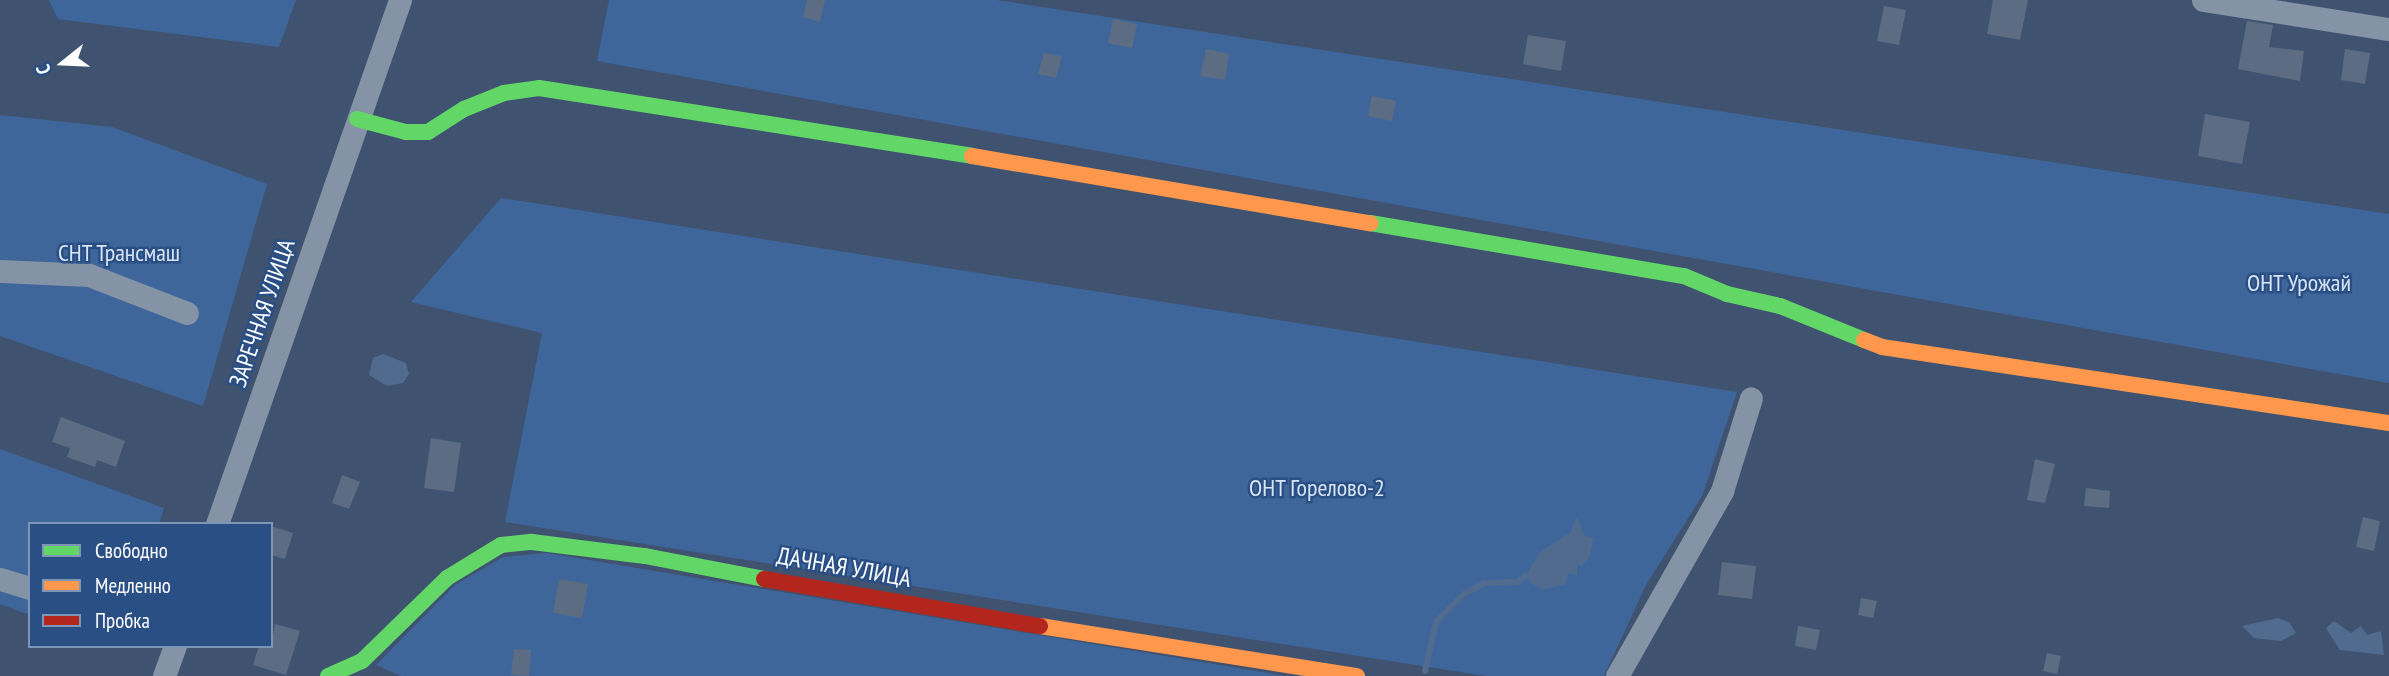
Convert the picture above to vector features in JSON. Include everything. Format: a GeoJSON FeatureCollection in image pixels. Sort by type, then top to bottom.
{"type":"FeatureCollection","features":[{"type":"Feature","properties":{"kind":"street","name":"ЗАРЕЧНАЯ УЛИЦА"},"geometry":{"type":"LineString","coordinates":[[218,522],[400,0]]}},
{"type":"Feature","properties":{"kind":"street"},"geometry":{"type":"LineString","coordinates":[[2203,0],[2389,29]]}},
{"type":"Feature","properties":{"kind":"street"},"geometry":{"type":"LineString","coordinates":[[357,119],[405,132],[428,132],[464,109],[504,93],[540,88],[702,111],[1684,276],[1727,294],[1780,306],[1882,348],[2389,423]]}},
{"type":"Feature","properties":{"kind":"street"},"geometry":{"type":"LineString","coordinates":[[0,271],[89,275],[187,313]]}},
{"type":"Feature","properties":{"kind":"street"},"geometry":{"type":"LineString","coordinates":[[1617,676],[1722,491],[1751,398]]}},
{"type":"Feature","properties":{"kind":"street","name":"ДАЧНАЯ УЛИЦА"},"geometry":{"type":"LineString","coordinates":[[328,676],[366,669],[447,578],[479,555],[501,545],[533,542],[645,556],[884,602],[1357,676]]}},
{"type":"Feature","properties":{"kind":"street"},"geometry":{"type":"LineString","coordinates":[[0,579],[28,587]]}},
{"type":"Feature","properties":{"kind":"street"},"geometry":{"type":"LineString","coordinates":[[164,676],[174,648]]}},
{"type":"Feature","properties":{"kind":"green space"},"geometry":{"type":"Polygon","coordinates":[[[49,0],[296,0],[279,47],[58,19],[49,0]]]}},
{"type":"Feature","properties":{"kind":"green space","name":"ОНТ Урожай"},"geometry":{"type":"Polygon","coordinates":[[[609,0],[997,0],[2389,214],[2389,383],[597,61],[609,0]]]}},
{"type":"Feature","properties":{"kind":"green space","name":"СНТ Трансмаш"},"geometry":{"type":"Polygon","coordinates":[[[0,115],[112,127],[267,184],[203,406],[0,336],[0,115]]]}},
{"type":"Feature","properties":{"kind":"green space","name":"ОНТ Горелово-2"},"geometry":{"type":"Polygon","coordinates":[[[501,198],[1737,392],[1702,496],[1646,585],[1604,676],[1486,676],[505,522],[542,333],[411,302],[501,198]]]}},
{"type":"Feature","properties":{"kind":"green space"},"geometry":{"type":"Polygon","coordinates":[[[0,449],[164,508],[160,522],[28,522],[28,614],[0,604],[0,449]]]}},
{"type":"Feature","properties":{"kind":"green space"},"geometry":{"type":"Polygon","coordinates":[[[547,553],[1285,676],[401,676],[376,665],[455,585],[503,557],[547,553]]]}},
{"type":"Feature","properties":{"kind":"shaded area"},"geometry":{"type":"Polygon","coordinates":[[[383,354],[406,363],[409,374],[403,383],[387,386],[369,375],[373,358],[383,354]]]}},
{"type":"Feature","properties":{"kind":"shaded area"},"geometry":{"type":"Polygon","coordinates":[[[1577,516],[1584,535],[1594,538],[1589,558],[1582,566],[1577,564],[1577,575],[1568,573],[1566,584],[1542,590],[1530,582],[1527,574],[1540,552],[1571,532],[1577,516]]]}},
{"type":"Feature","properties":{"kind":"shaded area"},"geometry":{"type":"Polygon","coordinates":[[[2278,618],[2289,622],[2296,633],[2281,641],[2254,638],[2242,626],[2278,618]]]}},
{"type":"Feature","properties":{"kind":"shaded area"},"geometry":{"type":"Polygon","coordinates":[[[2334,621],[2351,633],[2361,626],[2367,635],[2381,631],[2384,655],[2340,650],[2326,628],[2334,621]]]}},
{"type":"Feature","properties":{"kind":"building"},"geometry":{"type":"Polygon","coordinates":[[[807,0],[825,0],[820,22],[803,17],[807,0]]]}},
{"type":"Feature","properties":{"kind":"building"},"geometry":{"type":"Polygon","coordinates":[[[1993,0],[2028,0],[2020,40],[1987,34],[1993,0]]]}},
{"type":"Feature","properties":{"kind":"building"},"geometry":{"type":"Polygon","coordinates":[[[1884,6],[1906,10],[1899,45],[1877,41],[1884,6]]]}},
{"type":"Feature","properties":{"kind":"building"},"geometry":{"type":"Polygon","coordinates":[[[1113,19],[1137,24],[1132,48],[1108,43],[1113,19]]]}},
{"type":"Feature","properties":{"kind":"building"},"geometry":{"type":"Polygon","coordinates":[[[2247,21],[2273,25],[2269,47],[2304,51],[2300,81],[2238,69],[2247,21]]]}},
{"type":"Feature","properties":{"kind":"building"},"geometry":{"type":"Polygon","coordinates":[[[1528,35],[1566,41],[1561,71],[1523,64],[1528,35]]]}},
{"type":"Feature","properties":{"kind":"building"},"geometry":{"type":"Polygon","coordinates":[[[1206,49],[1229,54],[1225,80],[1200,76],[1206,49]]]}},
{"type":"Feature","properties":{"kind":"building"},"geometry":{"type":"Polygon","coordinates":[[[2345,49],[2370,53],[2365,84],[2341,80],[2345,49]]]}},
{"type":"Feature","properties":{"kind":"building"},"geometry":{"type":"Polygon","coordinates":[[[1044,53],[1062,56],[1056,78],[1038,74],[1044,53]]]}},
{"type":"Feature","properties":{"kind":"building"},"geometry":{"type":"Polygon","coordinates":[[[1372,96],[1396,101],[1392,121],[1368,116],[1372,96]]]}},
{"type":"Feature","properties":{"kind":"building"},"geometry":{"type":"Polygon","coordinates":[[[2205,114],[2250,122],[2242,164],[2198,156],[2205,114]]]}},
{"type":"Feature","properties":{"kind":"building"},"geometry":{"type":"Polygon","coordinates":[[[61,417],[125,441],[116,467],[97,460],[95,467],[67,457],[70,448],[52,442],[61,417]]]}},
{"type":"Feature","properties":{"kind":"building"},"geometry":{"type":"Polygon","coordinates":[[[431,438],[461,443],[454,492],[424,488],[431,438]]]}},
{"type":"Feature","properties":{"kind":"building"},"geometry":{"type":"Polygon","coordinates":[[[2035,459],[2055,464],[2045,503],[2027,500],[2035,459]]]}},
{"type":"Feature","properties":{"kind":"building"},"geometry":{"type":"Polygon","coordinates":[[[342,475],[360,482],[349,509],[332,503],[342,475]]]}},
{"type":"Feature","properties":{"kind":"building"},"geometry":{"type":"Polygon","coordinates":[[[2086,488],[2110,491],[2109,508],[2084,506],[2086,488]]]}},
{"type":"Feature","properties":{"kind":"building"},"geometry":{"type":"Polygon","coordinates":[[[2363,517],[2380,521],[2374,551],[2356,547],[2363,517]]]}},
{"type":"Feature","properties":{"kind":"building"},"geometry":{"type":"Polygon","coordinates":[[[273,527],[293,533],[285,559],[273,556],[273,527]]]}},
{"type":"Feature","properties":{"kind":"building"},"geometry":{"type":"Polygon","coordinates":[[[1722,562],[1756,566],[1752,599],[1718,595],[1722,562]]]}},
{"type":"Feature","properties":{"kind":"building"},"geometry":{"type":"Polygon","coordinates":[[[559,579],[588,584],[582,618],[553,613],[559,579]]]}},
{"type":"Feature","properties":{"kind":"building"},"geometry":{"type":"Polygon","coordinates":[[[1861,598],[1877,601],[1873,618],[1858,615],[1861,598]]]}},
{"type":"Feature","properties":{"kind":"building"},"geometry":{"type":"Polygon","coordinates":[[[275,624],[300,631],[286,675],[253,665],[258,648],[273,648],[275,624]]]}},
{"type":"Feature","properties":{"kind":"building"},"geometry":{"type":"Polygon","coordinates":[[[1798,626],[1820,630],[1816,650],[1795,646],[1798,626]]]}},
{"type":"Feature","properties":{"kind":"building"},"geometry":{"type":"Polygon","coordinates":[[[514,649],[531,650],[529,676],[511,675],[514,649]]]}},
{"type":"Feature","properties":{"kind":"building"},"geometry":{"type":"Polygon","coordinates":[[[2047,653],[2061,656],[2057,674],[2043,671],[2047,653]]]}},
{"type":"Feature","properties":{"kind":"waterway"},"geometry":{"type":"LineString","coordinates":[[1425,671],[1436,622],[1464,594],[1485,583],[1517,582],[1526,576]]}},
{"type":"Feature","properties":{"kind":"traffic: fast"},"geometry":{"type":"LineString","coordinates":[[357,119],[406,132],[428,132],[464,109],[504,93],[539,88],[972,156]]}},
{"type":"Feature","properties":{"kind":"traffic: fast"},"geometry":{"type":"LineString","coordinates":[[1370,223],[1684,276],[1727,294],[1780,306],[1864,340]]}},
{"type":"Feature","properties":{"kind":"traffic: fast"},"geometry":{"type":"LineString","coordinates":[[328,676],[362,661],[447,578],[501,545],[532,542],[645,556],[764,579]]}},
{"type":"Feature","properties":{"kind":"traffic: slow"},"geometry":{"type":"LineString","coordinates":[[972,156],[1370,223]]}},
{"type":"Feature","properties":{"kind":"traffic: slow"},"geometry":{"type":"LineString","coordinates":[[1864,340],[1882,347],[2389,423]]}},
{"type":"Feature","properties":{"kind":"traffic: slow"},"geometry":{"type":"LineString","coordinates":[[1040,626],[1357,676]]}},
{"type":"Feature","properties":{"kind":"traffic: jam"},"geometry":{"type":"LineString","coordinates":[[764,579],[1040,626]]}}]}
